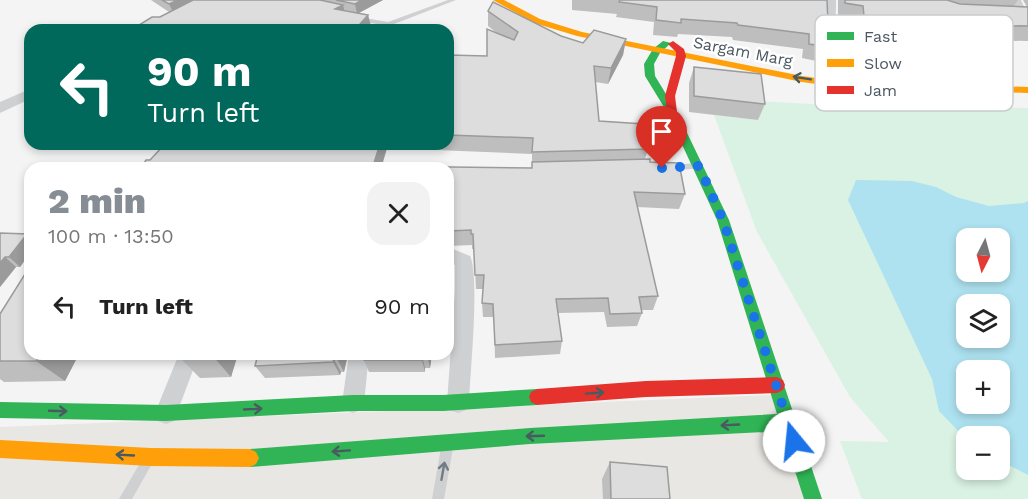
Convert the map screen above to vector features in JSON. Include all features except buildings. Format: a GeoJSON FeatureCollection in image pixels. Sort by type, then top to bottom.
{"type":"FeatureCollection","features":[{"type":"Feature","properties":{"kind":"street","name":"Sargam Marg"},"geometry":{"type":"LineString","coordinates":[[497,0],[517,12],[557,28],[626,44],[669,48],[815,73]]}},
{"type":"Feature","properties":{"kind":"street","name":"Sargam Marg"},"geometry":{"type":"LineString","coordinates":[[515,0],[543,15],[562,21],[720,63],[815,74]]}},
{"type":"Feature","properties":{"kind":"street"},"geometry":{"type":"LineString","coordinates":[[829,15],[830,0]]}},
{"type":"Feature","properties":{"kind":"street"},"geometry":{"type":"LineString","coordinates":[[1013,16],[1020,11],[1015,0]]}},
{"type":"Feature","properties":{"kind":"street"},"geometry":{"type":"LineString","coordinates":[[626,44],[639,50],[649,63],[650,76],[672,112],[723,220],[813,499]]}},
{"type":"Feature","properties":{"kind":"street"},"geometry":{"type":"LineString","coordinates":[[649,63],[669,48],[674,76],[670,96],[672,112]]}},
{"type":"Feature","properties":{"kind":"street"},"geometry":{"type":"LineString","coordinates":[[674,76],[680,69],[689,65],[720,63]]}},
{"type":"Feature","properties":{"kind":"street","name":"Sargam Marg"},"geometry":{"type":"LineString","coordinates":[[1013,77],[1028,77]]}},
{"type":"Feature","properties":{"kind":"street","name":"Sargam Marg"},"geometry":{"type":"LineString","coordinates":[[1013,89],[1028,90]]}},
{"type":"Feature","properties":{"kind":"street"},"geometry":{"type":"LineString","coordinates":[[0,108],[24,96]]}},
{"type":"Feature","properties":{"kind":"street"},"geometry":{"type":"LineString","coordinates":[[454,257],[464,261],[465,290],[458,403]]}},
{"type":"Feature","properties":{"kind":"street"},"geometry":{"type":"LineString","coordinates":[[166,413],[187,360]]}},
{"type":"Feature","properties":{"kind":"street"},"geometry":{"type":"LineString","coordinates":[[353,403],[358,360]]}},
{"type":"Feature","properties":{"kind":"street"},"geometry":{"type":"LineString","coordinates":[[0,410],[166,413],[353,403],[458,403],[646,389],[777,386]]}},
{"type":"Feature","properties":{"kind":"street"},"geometry":{"type":"LineString","coordinates":[[0,449],[256,458],[530,436],[788,422]]}},
{"type":"Feature","properties":{"kind":"lane"},"geometry":{"type":"LineString","coordinates":[[348,17],[389,24],[453,0]]}},
{"type":"Feature","properties":{"kind":"lane"},"geometry":{"type":"LineString","coordinates":[[657,169],[699,166]]}},
{"type":"Feature","properties":{"kind":"lane"},"geometry":{"type":"LineString","coordinates":[[438,499],[448,443]]}},
{"type":"Feature","properties":{"kind":"lane"},"geometry":{"type":"LineString","coordinates":[[125,499],[151,456]]}},
{"type":"Feature","properties":{"kind":"shaded area"},"geometry":{"type":"Polygon","coordinates":[[[773,395],[807,499],[0,499],[0,427],[773,395]]]}},
{"type":"Feature","properties":{"kind":"green space"},"geometry":{"type":"Polygon","coordinates":[[[756,101],[815,104],[815,111],[1013,111],[1013,108],[1028,108],[1028,499],[862,499],[840,441],[889,442],[850,397],[757,232],[714,115],[758,120],[756,101]]]}},
{"type":"Feature","properties":{"kind":"water"},"geometry":{"type":"Polygon","coordinates":[[[856,180],[912,181],[989,206],[1028,201],[1028,475],[1010,466],[1010,426],[956,426],[956,429],[939,411],[932,379],[848,200],[856,180]]]}},
{"type":"Feature","properties":{"kind":"traffic: fast"},"geometry":{"type":"LineString","coordinates":[[666,43],[656,51],[649,64],[650,76],[672,112],[723,220],[813,499]]}},
{"type":"Feature","properties":{"kind":"traffic: fast"},"geometry":{"type":"LineString","coordinates":[[0,410],[166,413],[353,403],[443,403],[537,397]]}},
{"type":"Feature","properties":{"kind":"traffic: fast"},"geometry":{"type":"LineString","coordinates":[[250,458],[530,436],[788,422]]}},
{"type":"Feature","properties":{"kind":"traffic: slow"},"geometry":{"type":"LineString","coordinates":[[497,0],[537,21],[580,34],[815,81]]}},
{"type":"Feature","properties":{"kind":"traffic: slow"},"geometry":{"type":"LineString","coordinates":[[1013,90],[1028,90]]}},
{"type":"Feature","properties":{"kind":"traffic: slow"},"geometry":{"type":"LineString","coordinates":[[0,449],[151,457],[250,458]]}},
{"type":"Feature","properties":{"kind":"traffic: jam"},"geometry":{"type":"LineString","coordinates":[[672,112],[670,96],[681,56],[681,51],[673,44]]}},
{"type":"Feature","properties":{"kind":"traffic: jam"},"geometry":{"type":"LineString","coordinates":[[537,397],[646,389],[777,385]]}},
{"type":"Feature","properties":{"kind":"route"},"geometry":{"type":"LineString","coordinates":[[662,168],[699,166],[723,220],[741,272],[794,441]]}}]}
